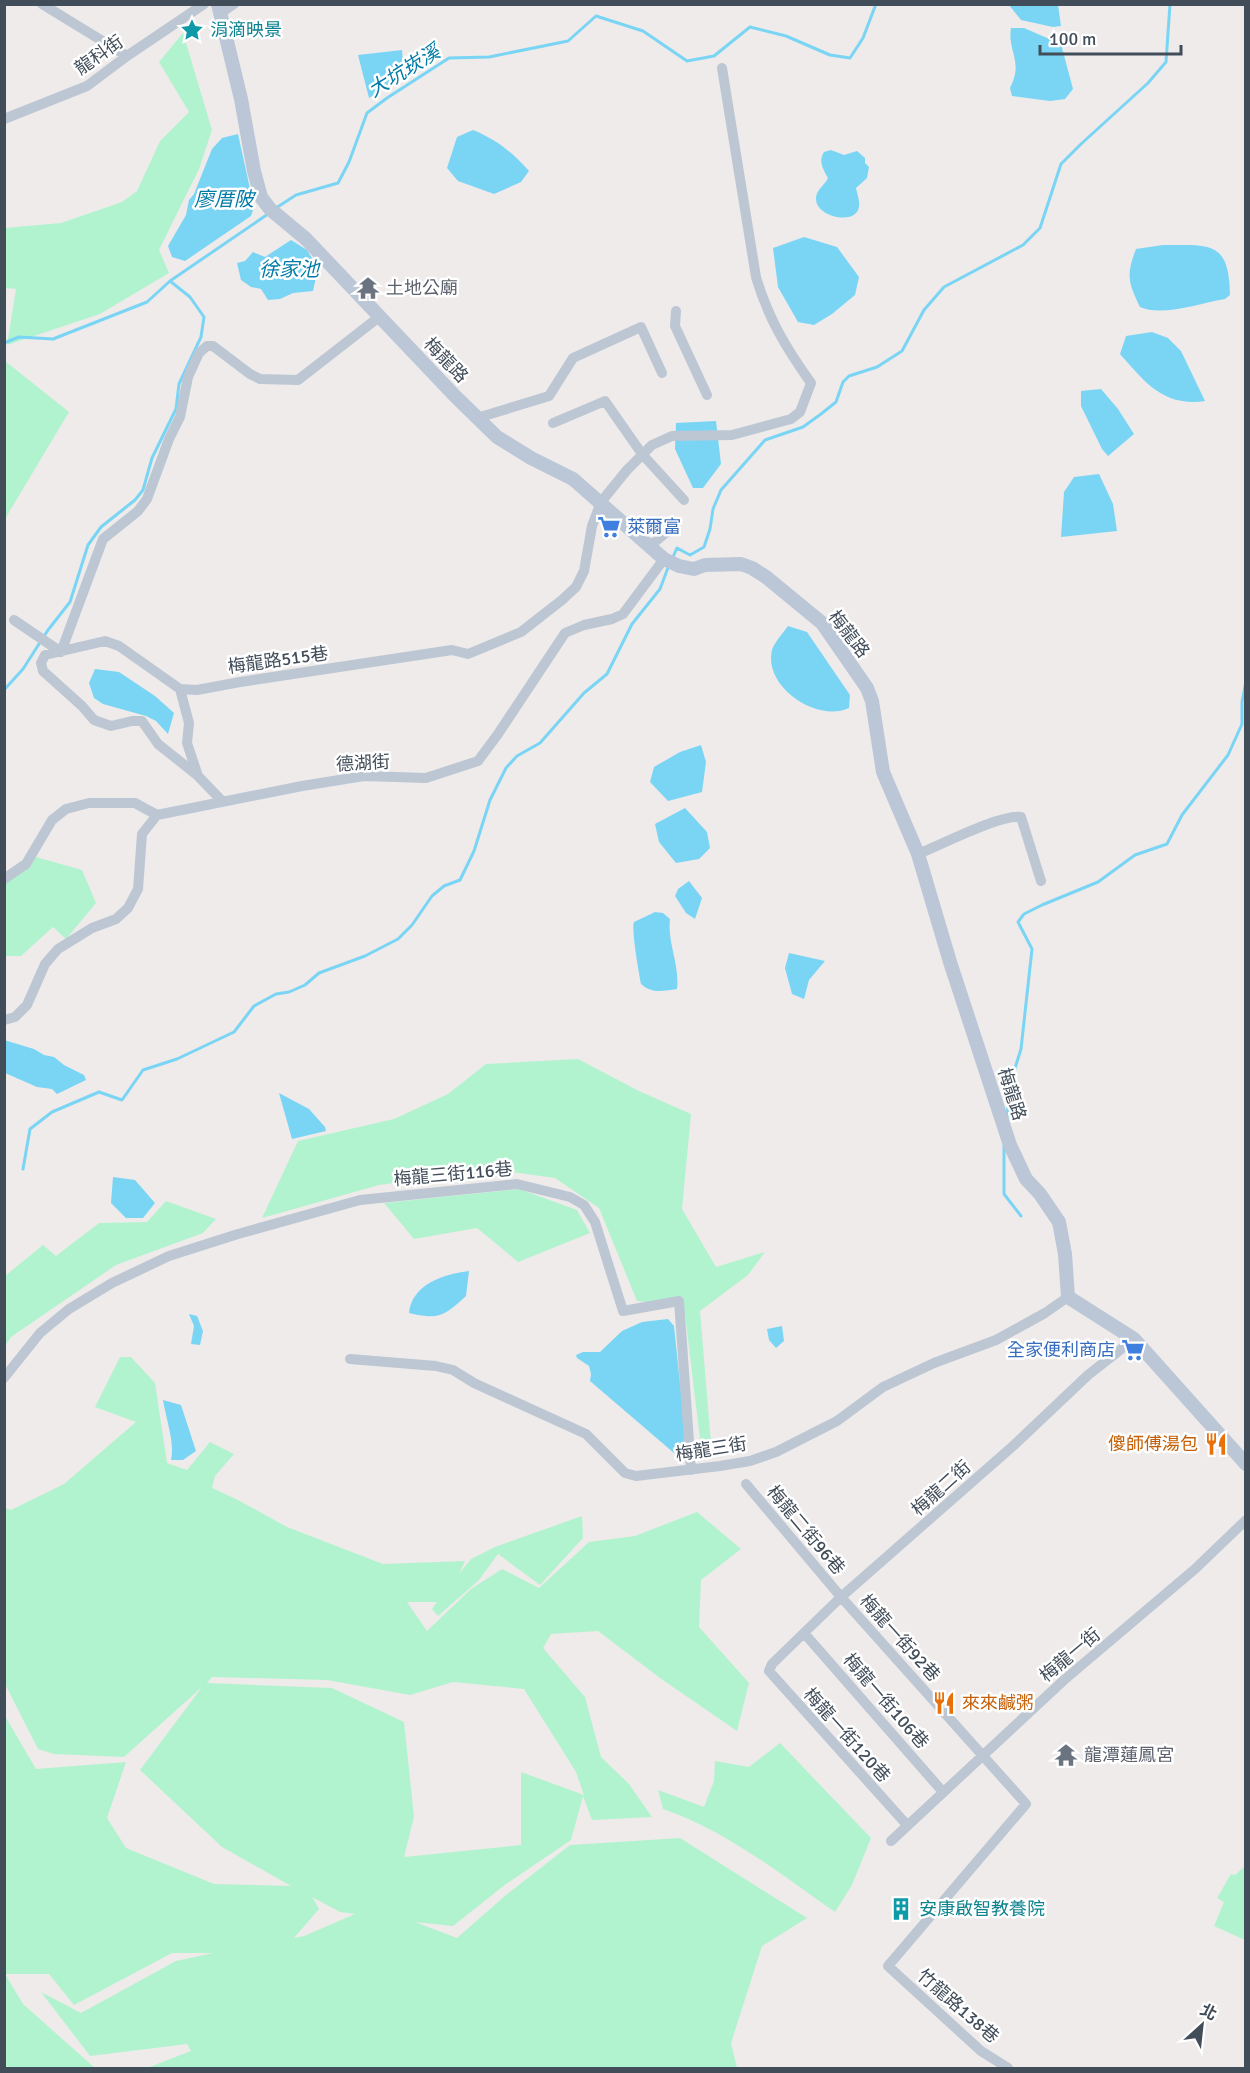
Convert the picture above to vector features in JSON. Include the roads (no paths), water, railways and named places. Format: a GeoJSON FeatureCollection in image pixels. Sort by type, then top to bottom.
{"type":"FeatureCollection","features":[{"type":"Feature","properties":{"kind":"street"},"geometry":{"type":"LineString","coordinates":[[42,4],[127,56]]}},
{"type":"Feature","properties":{"kind":"street","name":"龍科街"},"geometry":{"type":"LineString","coordinates":[[4,119],[87,86],[204,4]]}},
{"type":"Feature","properties":{"kind":"street"},"geometry":{"type":"LineString","coordinates":[[219,9],[234,4]]}},
{"type":"Feature","properties":{"kind":"street","name":"梅龍路"},"geometry":{"type":"LineString","coordinates":[[219,9],[241,99],[261,197],[274,212],[306,239],[497,437],[531,458],[573,479],[668,561],[694,569],[705,566],[741,564],[766,577],[822,623],[867,688],[872,700],[883,772],[918,854],[950,962],[1009,1142],[1026,1179],[1040,1194],[1059,1222],[1065,1254],[1068,1297]]}},
{"type":"Feature","properties":{"kind":"street","name":"梅龍路515巷"},"geometry":{"type":"LineString","coordinates":[[180,689],[197,690],[452,651],[468,654],[521,632],[576,586],[584,571],[592,526],[601,502],[651,445],[672,436],[732,435],[792,419],[800,412],[810,384],[789,353],[765,306],[756,277],[722,68]]}},
{"type":"Feature","properties":{"kind":"street"},"geometry":{"type":"LineString","coordinates":[[676,311],[675,326],[707,395]]}},
{"type":"Feature","properties":{"kind":"street"},"geometry":{"type":"LineString","coordinates":[[61,652],[103,538],[138,510],[147,499],[169,439],[180,417],[188,377],[199,353],[207,346],[213,346],[260,379],[298,380],[379,316]]}},
{"type":"Feature","properties":{"kind":"street"},"geometry":{"type":"LineString","coordinates":[[477,418],[549,396],[573,358],[641,327],[662,373]]}},
{"type":"Feature","properties":{"kind":"street"},"geometry":{"type":"LineString","coordinates":[[553,423],[605,401],[642,454],[684,500]]}},
{"type":"Feature","properties":{"kind":"street"},"geometry":{"type":"LineString","coordinates":[[650,546],[674,526]]}},
{"type":"Feature","properties":{"kind":"street","name":"德湖街"},"geometry":{"type":"LineString","coordinates":[[157,815],[364,776],[426,778],[478,760],[498,734],[565,633],[623,614],[668,561]]}},
{"type":"Feature","properties":{"kind":"street"},"geometry":{"type":"LineString","coordinates":[[14,620],[61,652]]}},
{"type":"Feature","properties":{"kind":"street"},"geometry":{"type":"LineString","coordinates":[[197,775],[187,743],[189,723],[180,689],[119,646],[105,641],[45,656],[41,663],[43,671],[94,720],[111,726],[132,721],[142,722],[158,744],[197,775],[223,802]]}},
{"type":"Feature","properties":{"kind":"street"},"geometry":{"type":"LineString","coordinates":[[4,879],[27,864],[52,820],[66,809],[89,803],[135,802],[157,815],[142,834],[138,889],[128,908],[116,919],[92,928],[58,949],[45,964],[27,1005],[15,1017],[4,1020]]}},
{"type":"Feature","properties":{"kind":"street"},"geometry":{"type":"LineString","coordinates":[[918,854],[991,824],[1014,816],[1022,817],[1041,881]]}},
{"type":"Feature","properties":{"kind":"street","name":"梅龍三街116巷"},"geometry":{"type":"LineString","coordinates":[[4,1378],[40,1333],[69,1309],[108,1285],[169,1256],[360,1200],[517,1184],[570,1197],[584,1205],[596,1222],[622,1311],[680,1301],[691,1470]]}},
{"type":"Feature","properties":{"kind":"street"},"geometry":{"type":"LineString","coordinates":[[1068,1297],[1134,1340],[1245,1464]]}},
{"type":"Feature","properties":{"kind":"street","name":"梅龍三街"},"geometry":{"type":"LineString","coordinates":[[350,1359],[436,1366],[453,1370],[474,1383],[586,1434],[625,1473],[636,1476],[750,1461],[776,1452],[837,1421],[882,1386],[934,1363],[996,1340],[1045,1313],[1068,1297]]}},
{"type":"Feature","properties":{"kind":"street","name":"梅龍二街"},"geometry":{"type":"LineString","coordinates":[[772,1664],[842,1597],[1088,1375],[1134,1340]]}},
{"type":"Feature","properties":{"kind":"street","name":"梅龍二街96巷"},"geometry":{"type":"LineString","coordinates":[[746,1484],[842,1597]]}},
{"type":"Feature","properties":{"kind":"street","name":"梅龍一街"},"geometry":{"type":"LineString","coordinates":[[891,1840],[1064,1680],[1195,1569],[1245,1520]]}},
{"type":"Feature","properties":{"kind":"street","name":"梅龍一街92巷"},"geometry":{"type":"LineString","coordinates":[[842,1597],[1026,1804],[888,1966]]}},
{"type":"Feature","properties":{"kind":"street","name":"梅龍一街106巷"},"geometry":{"type":"LineString","coordinates":[[804,1633],[943,1792]]}},
{"type":"Feature","properties":{"kind":"street","name":"梅龍一街120巷"},"geometry":{"type":"LineString","coordinates":[[772,1664],[769,1671],[907,1825]]}},
{"type":"Feature","properties":{"kind":"street","name":"竹龍路138巷"},"geometry":{"type":"LineString","coordinates":[[888,1966],[981,2051],[1008,2068]]}},
{"type":"Feature","properties":{"kind":"water"},"geometry":{"type":"Polygon","coordinates":[[[1009,5],[1058,5],[1061,26],[1053,27],[1021,20],[1009,5]]]}},
{"type":"Feature","properties":{"kind":"water"},"geometry":{"type":"Polygon","coordinates":[[[1011,28],[1024,28],[1061,44],[1073,89],[1065,99],[1050,101],[1012,96],[1010,88],[1016,70],[1010,36],[1011,28]]]}},
{"type":"Feature","properties":{"kind":"water"},"geometry":{"type":"Polygon","coordinates":[[[402,50],[404,78],[369,98],[358,55],[402,50]]]}},
{"type":"Feature","properties":{"kind":"water"},"geometry":{"type":"Polygon","coordinates":[[[473,130],[504,147],[529,171],[521,182],[494,194],[458,181],[447,168],[457,137],[473,130]]]}},
{"type":"Feature","properties":{"kind":"water","name":"廖厝陂"},"geometry":{"type":"Polygon","coordinates":[[[238,134],[254,207],[251,216],[185,261],[172,257],[168,246],[186,215],[189,200],[194,194],[212,149],[222,138],[238,134]]]}},
{"type":"Feature","properties":{"kind":"water"},"geometry":{"type":"Polygon","coordinates":[[[831,150],[844,155],[857,151],[865,158],[865,163],[869,167],[867,178],[856,188],[859,207],[856,213],[844,218],[828,214],[817,205],[816,195],[828,178],[821,159],[824,152],[831,150]]]}},
{"type":"Feature","properties":{"kind":"water"},"geometry":{"type":"Polygon","coordinates":[[[804,237],[837,247],[859,277],[855,295],[814,325],[798,322],[778,287],[773,248],[804,237]]]}},
{"type":"Feature","properties":{"kind":"water","name":"徐家池"},"geometry":{"type":"Polygon","coordinates":[[[291,240],[307,250],[318,268],[313,291],[293,293],[280,299],[268,300],[261,289],[251,287],[241,280],[237,263],[245,261],[253,252],[265,257],[291,240]]]}},
{"type":"Feature","properties":{"kind":"water"},"geometry":{"type":"Polygon","coordinates":[[[1163,245],[1193,245],[1214,249],[1226,264],[1230,295],[1225,299],[1170,310],[1149,310],[1140,307],[1130,278],[1136,249],[1163,245]]]}},
{"type":"Feature","properties":{"kind":"water"},"geometry":{"type":"Polygon","coordinates":[[[1152,332],[1168,338],[1181,351],[1205,401],[1190,402],[1166,396],[1147,383],[1120,354],[1126,336],[1152,332]]]}},
{"type":"Feature","properties":{"kind":"water"},"geometry":{"type":"Polygon","coordinates":[[[1101,389],[1118,409],[1134,434],[1108,456],[1102,449],[1081,406],[1081,391],[1101,389]]]}},
{"type":"Feature","properties":{"kind":"water"},"geometry":{"type":"Polygon","coordinates":[[[716,421],[721,464],[703,488],[693,488],[675,449],[676,423],[716,421]]]}},
{"type":"Feature","properties":{"kind":"water"},"geometry":{"type":"Polygon","coordinates":[[[1099,474],[1113,504],[1117,531],[1061,537],[1064,492],[1074,477],[1099,474]]]}},
{"type":"Feature","properties":{"kind":"water"},"geometry":{"type":"Polygon","coordinates":[[[788,626],[807,632],[850,695],[849,708],[836,711],[808,706],[784,689],[771,664],[772,650],[788,626]]]}},
{"type":"Feature","properties":{"kind":"water"},"geometry":{"type":"Polygon","coordinates":[[[95,669],[119,672],[155,696],[174,713],[168,734],[156,721],[146,716],[103,704],[94,698],[89,683],[95,669]]]}},
{"type":"Feature","properties":{"kind":"water"},"geometry":{"type":"Polygon","coordinates":[[[701,745],[706,762],[702,792],[668,801],[650,782],[654,767],[680,752],[701,745]]]}},
{"type":"Feature","properties":{"kind":"water"},"geometry":{"type":"Polygon","coordinates":[[[685,808],[707,832],[710,848],[699,859],[676,863],[659,842],[655,824],[685,808]]]}},
{"type":"Feature","properties":{"kind":"water"},"geometry":{"type":"Polygon","coordinates":[[[689,881],[702,898],[695,919],[686,913],[675,896],[678,889],[689,881]]]}},
{"type":"Feature","properties":{"kind":"water"},"geometry":{"type":"Polygon","coordinates":[[[655,912],[663,913],[670,919],[677,989],[654,991],[641,984],[633,926],[634,922],[655,912]]]}},
{"type":"Feature","properties":{"kind":"water"},"geometry":{"type":"Polygon","coordinates":[[[789,953],[825,961],[809,980],[804,999],[792,994],[785,968],[789,953]]]}},
{"type":"Feature","properties":{"kind":"water"},"geometry":{"type":"Polygon","coordinates":[[[4,1040],[54,1057],[84,1075],[86,1080],[57,1094],[52,1089],[37,1087],[5,1073],[4,1040]]]}},
{"type":"Feature","properties":{"kind":"water"},"geometry":{"type":"Polygon","coordinates":[[[279,1093],[309,1109],[326,1131],[292,1139],[279,1093]]]}},
{"type":"Feature","properties":{"kind":"water"},"geometry":{"type":"Polygon","coordinates":[[[113,1177],[135,1180],[155,1203],[143,1218],[126,1218],[111,1203],[113,1177]]]}},
{"type":"Feature","properties":{"kind":"water"},"geometry":{"type":"Polygon","coordinates":[[[469,1271],[466,1296],[452,1308],[435,1316],[409,1313],[416,1295],[431,1282],[469,1271]]]}},
{"type":"Feature","properties":{"kind":"water"},"geometry":{"type":"Polygon","coordinates":[[[189,1314],[197,1316],[203,1331],[200,1345],[191,1344],[194,1326],[189,1314]]]}},
{"type":"Feature","properties":{"kind":"water"},"geometry":{"type":"Polygon","coordinates":[[[668,1319],[674,1326],[687,1451],[682,1454],[674,1453],[590,1381],[589,1366],[576,1355],[583,1352],[600,1352],[622,1331],[642,1322],[668,1319]]]}},
{"type":"Feature","properties":{"kind":"water"},"geometry":{"type":"Polygon","coordinates":[[[782,1326],[784,1341],[776,1348],[769,1340],[767,1329],[782,1326]]]}},
{"type":"Feature","properties":{"kind":"water"},"geometry":{"type":"Polygon","coordinates":[[[163,1400],[181,1405],[196,1451],[183,1460],[171,1460],[171,1439],[163,1400]]]}},
{"type":"Feature","properties":{"kind":"waterway","name":"大坑崁溪"},"geometry":{"type":"LineString","coordinates":[[276,208],[296,195],[338,183],[349,162],[367,113],[449,58],[489,57],[568,41],[596,16],[643,31],[687,61],[714,56],[750,27],[786,36],[830,55],[850,58],[863,38],[876,4]]}},
{"type":"Feature","properties":{"kind":"waterway"},"geometry":{"type":"LineString","coordinates":[[672,559],[677,548],[690,555],[704,547],[713,509],[721,490],[765,440],[803,427],[821,414],[836,402],[843,382],[849,376],[877,367],[902,351],[924,310],[944,287],[1023,245],[1040,228],[1061,164],[1148,83],[1166,62],[1170,4]]}},
{"type":"Feature","properties":{"kind":"waterway","name":"大坑崁溪"},"geometry":{"type":"LineString","coordinates":[[4,343],[19,337],[53,339],[147,302],[170,281],[268,214]]}},
{"type":"Feature","properties":{"kind":"waterway"},"geometry":{"type":"LineString","coordinates":[[4,690],[23,669],[48,630],[70,602],[88,545],[101,527],[135,500],[143,490],[152,458],[176,409],[179,384],[201,337],[204,317],[190,297],[170,281]]}},
{"type":"Feature","properties":{"kind":"waterway"},"geometry":{"type":"LineString","coordinates":[[23,1169],[30,1129],[52,1112],[99,1092],[122,1100],[143,1070],[177,1059],[234,1032],[254,1006],[276,994],[289,992],[305,985],[319,973],[365,956],[398,939],[412,925],[432,896],[444,886],[460,880],[474,851],[490,800],[506,768],[517,756],[540,743],[584,693],[607,674],[632,624],[660,589],[669,565]]}},
{"type":"Feature","properties":{"kind":"waterway"},"geometry":{"type":"LineString","coordinates":[[1007,1118],[1010,1084],[1021,1049],[1032,949],[1018,922],[1024,914],[1098,882],[1135,855],[1167,844],[1182,815],[1228,755],[1242,724],[1242,702],[1246,681]]}},
{"type":"Feature","properties":{"kind":"waterway"},"geometry":{"type":"LineString","coordinates":[[1004,1145],[1004,1194],[1021,1216]]}},
{"type":"Feature","properties":{"kind":"place","name":"涓滴映景"},"geometry":{"type":"Point","coordinates":[192,30]}},
{"type":"Feature","properties":{"kind":"place","name":"土地公廟"},"geometry":{"type":"Point","coordinates":[368,288]}},
{"type":"Feature","properties":{"kind":"place","name":"萊爾富"},"geometry":{"type":"Point","coordinates":[609,527]}},
{"type":"Feature","properties":{"kind":"place","name":"全家便利商店"},"geometry":{"type":"Point","coordinates":[1133,1350]}},
{"type":"Feature","properties":{"kind":"place","name":"傻師傅湯包"},"geometry":{"type":"Point","coordinates":[1216,1444]}},
{"type":"Feature","properties":{"kind":"place","name":"來來鹹粥"},"geometry":{"type":"Point","coordinates":[944,1703]}},
{"type":"Feature","properties":{"kind":"place","name":"龍潭蓮鳳宮"},"geometry":{"type":"Point","coordinates":[1066,1755]}},
{"type":"Feature","properties":{"kind":"place","name":"安康啟智教養院"},"geometry":{"type":"Point","coordinates":[901,1909]}}]}
